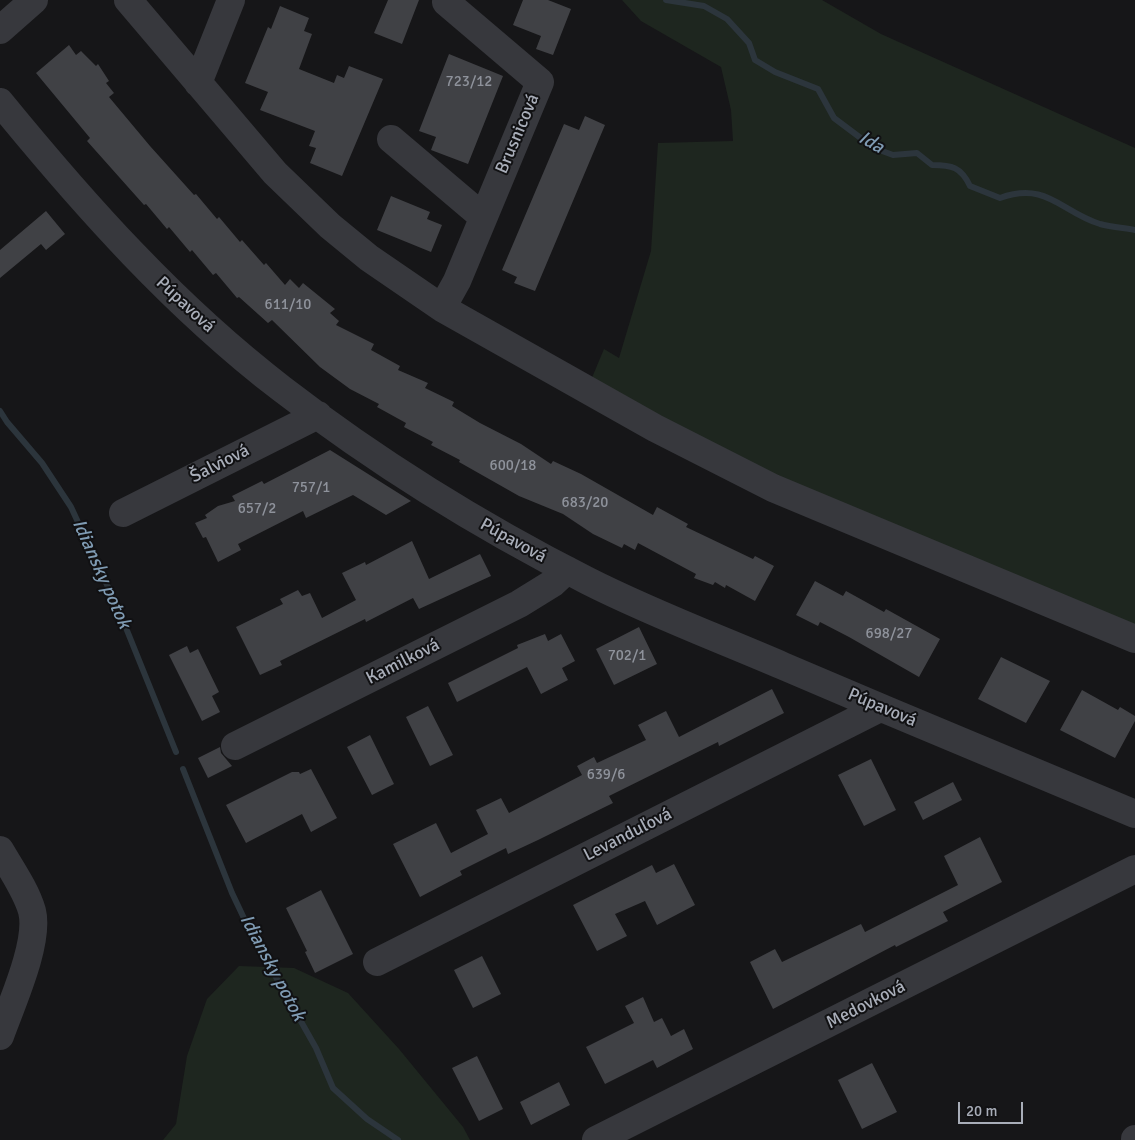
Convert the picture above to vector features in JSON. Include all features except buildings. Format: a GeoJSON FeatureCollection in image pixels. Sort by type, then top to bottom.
{"type":"FeatureCollection","features":[{"type":"Feature","properties":{"kind":"street"},"geometry":{"type":"LineString","coordinates":[[0,30],[34,0]]}},
{"type":"Feature","properties":{"kind":"street"},"geometry":{"type":"LineString","coordinates":[[128,0],[275,173],[330,226],[368,258],[442,308],[647,424],[772,488],[1135,639]]}},
{"type":"Feature","properties":{"kind":"street"},"geometry":{"type":"LineString","coordinates":[[198,83],[231,0]]}},
{"type":"Feature","properties":{"kind":"street","name":"Brusnicová"},"geometry":{"type":"LineString","coordinates":[[442,308],[457,281],[540,82],[446,2]]}},
{"type":"Feature","properties":{"kind":"street","name":"Púpavová"},"geometry":{"type":"LineString","coordinates":[[0,102],[61,176],[142,263],[221,338],[281,389],[389,467],[440,499],[490,529],[601,587],[880,708],[1135,814]]}},
{"type":"Feature","properties":{"kind":"street"},"geometry":{"type":"LineString","coordinates":[[391,139],[483,217]]}},
{"type":"Feature","properties":{"kind":"street","name":"Šalviová"},"geometry":{"type":"LineString","coordinates":[[123,513],[318,415]]}},
{"type":"Feature","properties":{"kind":"street","name":"Kamilková"},"geometry":{"type":"LineString","coordinates":[[235,746],[519,604],[553,583],[568,570]]}},
{"type":"Feature","properties":{"kind":"street","name":"Levanduľová"},"geometry":{"type":"LineString","coordinates":[[377,962],[880,708]]}},
{"type":"Feature","properties":{"kind":"street"},"geometry":{"type":"LineString","coordinates":[[0,850],[28,899],[34,920],[33,941],[0,1036]]}},
{"type":"Feature","properties":{"kind":"street","name":"Medovková"},"geometry":{"type":"LineString","coordinates":[[596,1140],[1135,869]]}},
{"type":"Feature","properties":{"kind":"shaded area"},"geometry":{"type":"Polygon","coordinates":[[[622,0],[822,0],[881,34],[1135,148],[1135,628],[799,488],[591,380],[604,349],[619,358],[651,251],[658,143],[733,141],[731,110],[721,67],[641,21],[622,0]]]}},
{"type":"Feature","properties":{"kind":"shaded area"},"geometry":{"type":"Polygon","coordinates":[[[239,966],[294,968],[348,993],[399,1049],[463,1127],[470,1140],[163,1140],[176,1124],[187,1056],[207,999],[239,966]]]}},
{"type":"Feature","properties":{"kind":"waterway","name":"Ida"},"geometry":{"type":"LineString","coordinates":[[666,0],[704,6],[727,19],[749,43],[755,60],[775,72],[818,89],[834,118],[874,148],[893,155],[917,153],[932,165],[955,168],[963,175],[970,186],[1000,198],[1030,193],[1053,200],[1086,219],[1100,224],[1135,230]]}},
{"type":"Feature","properties":{"kind":"waterway","name":"Idiansky potok"},"geometry":{"type":"LineString","coordinates":[[0,411],[42,463],[71,507],[120,613],[176,752]]}},
{"type":"Feature","properties":{"kind":"waterway","name":"Idiansky potok"},"geometry":{"type":"LineString","coordinates":[[183,769],[232,893],[251,933],[316,1048],[333,1088],[367,1119],[398,1140]]}}]}
